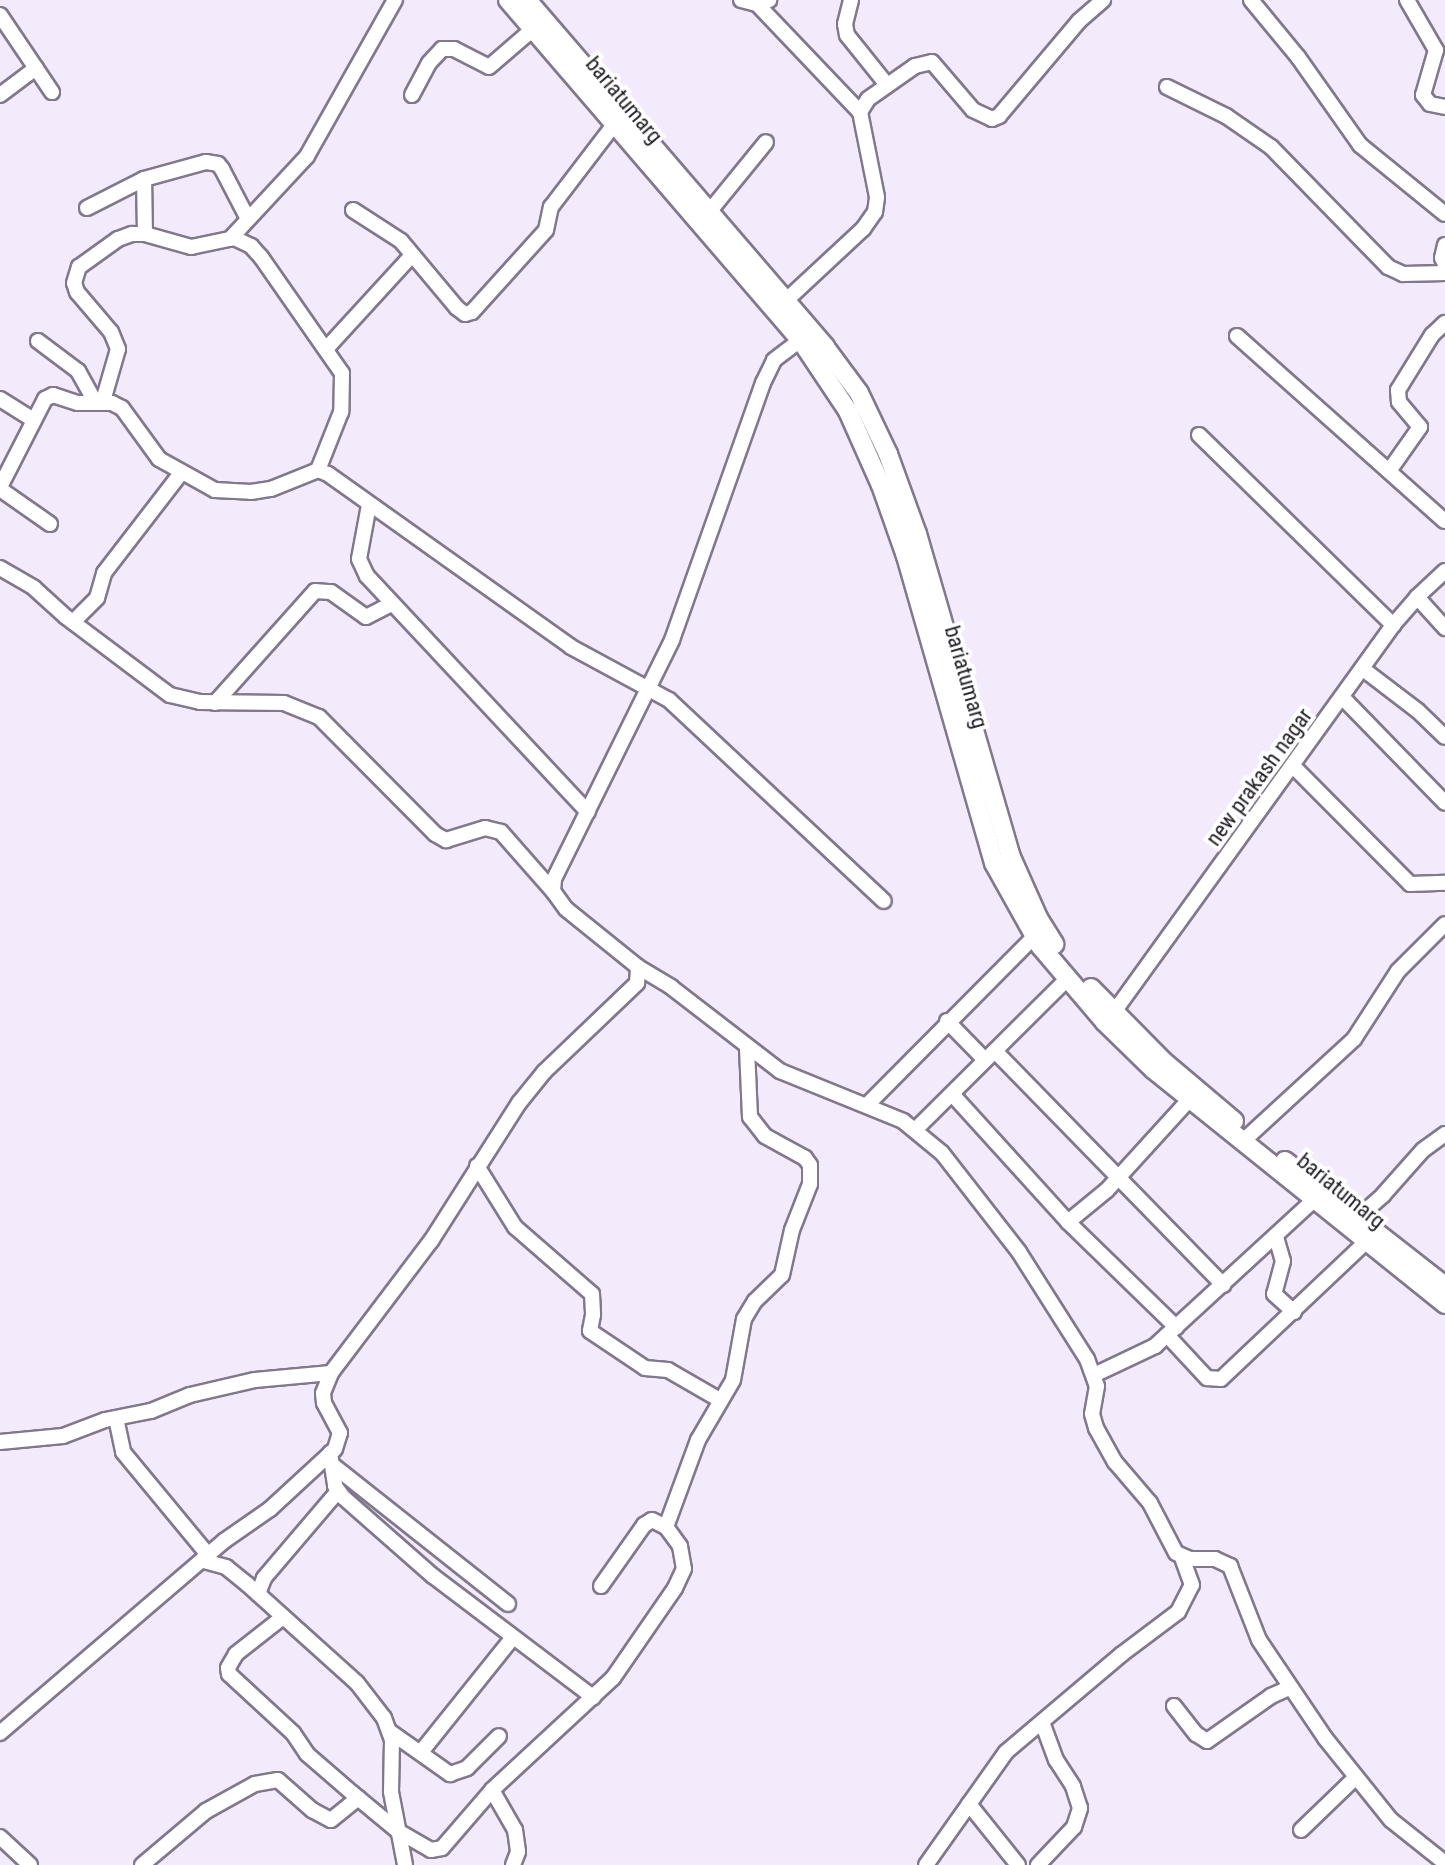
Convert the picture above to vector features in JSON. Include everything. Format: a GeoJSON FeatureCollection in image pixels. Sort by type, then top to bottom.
{"type":"FeatureCollection","features":[{"type":"Feature","properties":{"kind":"main road","name":"bariatumarg"},"geometry":{"type":"LineString","coordinates":[[508,0],[613,126],[859,393],[897,475],[1018,877],[1051,939],[1114,1012],[1246,1138],[1314,1200],[1445,1304]]}},
{"type":"Feature","properties":{"kind":"main road","name":"bariatumarg"},"geometry":{"type":"LineString","coordinates":[[527,0],[709,212],[780,306]]}},
{"type":"Feature","properties":{"kind":"main road","name":"bariatumarg"},"geometry":{"type":"LineString","coordinates":[[806,336],[848,411],[881,485],[906,556],[994,863],[1035,936],[1067,979],[1134,1051],[1189,1100],[1357,1218],[1445,1286]]}},
{"type":"Feature","properties":{"kind":"street"},"geometry":{"type":"LineString","coordinates":[[230,239],[315,144],[395,0]]}},
{"type":"Feature","properties":{"kind":"street"},"geometry":{"type":"LineString","coordinates":[[741,0],[763,2],[860,112],[877,197],[875,212],[863,229],[780,306]]}},
{"type":"Feature","properties":{"kind":"street"},"geometry":{"type":"LineString","coordinates":[[851,0],[845,24],[847,35],[887,85]]}},
{"type":"Feature","properties":{"kind":"street"},"geometry":{"type":"LineString","coordinates":[[860,112],[868,99],[887,85],[915,66],[932,62],[973,110],[992,119],[999,116],[1079,21],[1103,0]]}},
{"type":"Feature","properties":{"kind":"street"},"geometry":{"type":"LineString","coordinates":[[1251,0],[1304,65],[1360,145],[1445,214]]}},
{"type":"Feature","properties":{"kind":"street"},"geometry":{"type":"LineString","coordinates":[[1407,0],[1436,50],[1423,95],[1430,104],[1445,107]]}},
{"type":"Feature","properties":{"kind":"street"},"geometry":{"type":"LineString","coordinates":[[0,15],[52,92]]}},
{"type":"Feature","properties":{"kind":"street"},"geometry":{"type":"LineString","coordinates":[[412,95],[429,63],[442,49],[454,49],[489,67],[533,29]]}},
{"type":"Feature","properties":{"kind":"street"},"geometry":{"type":"LineString","coordinates":[[0,95],[36,68]]}},
{"type":"Feature","properties":{"kind":"street"},"geometry":{"type":"LineString","coordinates":[[1167,87],[1226,116],[1271,147],[1388,267],[1403,274],[1445,273]]}},
{"type":"Feature","properties":{"kind":"street"},"geometry":{"type":"LineString","coordinates":[[353,210],[391,234],[457,308],[465,314],[472,312],[546,230],[551,207],[613,126]]}},
{"type":"Feature","properties":{"kind":"street"},"geometry":{"type":"LineString","coordinates":[[709,212],[766,142]]}},
{"type":"Feature","properties":{"kind":"street"},"geometry":{"type":"LineString","coordinates":[[87,208],[144,179],[197,163],[218,164],[248,219]]}},
{"type":"Feature","properties":{"kind":"street"},"geometry":{"type":"LineString","coordinates":[[144,179],[145,234]]}},
{"type":"Feature","properties":{"kind":"street"},"geometry":{"type":"LineString","coordinates":[[50,524],[1,483],[45,399],[53,395],[78,403],[99,402],[122,408],[159,459],[215,490],[230,493],[271,489],[318,470],[344,398],[342,373],[261,257],[243,242],[230,239],[191,247],[145,234],[118,239],[79,267],[75,275],[77,292],[111,332],[118,349],[99,402]]}},
{"type":"Feature","properties":{"kind":"street"},"geometry":{"type":"LineString","coordinates":[[1445,245],[1442,258],[1445,264]]}},
{"type":"Feature","properties":{"kind":"street"},"geometry":{"type":"LineString","coordinates":[[326,349],[412,255]]}},
{"type":"Feature","properties":{"kind":"street"},"geometry":{"type":"LineString","coordinates":[[1389,471],[1420,427],[1399,402],[1398,390],[1432,335],[1445,323]]}},
{"type":"Feature","properties":{"kind":"street"},"geometry":{"type":"LineString","coordinates":[[553,891],[558,870],[677,628],[763,383],[774,360],[806,336]]}},
{"type":"Feature","properties":{"kind":"street"},"geometry":{"type":"LineString","coordinates":[[1237,336],[1445,521]]}},
{"type":"Feature","properties":{"kind":"street"},"geometry":{"type":"LineString","coordinates":[[38,341],[78,371],[99,402]]}},
{"type":"Feature","properties":{"kind":"street"},"geometry":{"type":"LineString","coordinates":[[0,399],[34,420]]}},
{"type":"Feature","properties":{"kind":"street"},"geometry":{"type":"LineString","coordinates":[[1199,435],[1393,625]]}},
{"type":"Feature","properties":{"kind":"street"},"geometry":{"type":"LineString","coordinates":[[318,470],[545,630],[669,700],[884,901]]}},
{"type":"Feature","properties":{"kind":"street"},"geometry":{"type":"LineString","coordinates":[[73,622],[97,598],[104,573],[181,473]]}},
{"type":"Feature","properties":{"kind":"street"},"geometry":{"type":"LineString","coordinates":[[369,505],[359,559],[367,576],[588,812]]}},
{"type":"Feature","properties":{"kind":"street"},"geometry":{"type":"LineString","coordinates":[[0,568],[34,588],[73,622],[170,695],[215,703],[284,703],[319,717],[435,834],[446,840],[485,828],[501,832],[566,909],[747,1048],[794,1079],[867,1105],[916,1129],[942,1153],[1019,1252],[1094,1375],[1097,1386],[1092,1414],[1100,1437],[1115,1462],[1150,1503],[1192,1576],[1192,1585],[1178,1612],[1000,1759],[926,1865]]}},
{"type":"Feature","properties":{"kind":"street","name":"new prakash nagar"},"geometry":{"type":"LineString","coordinates":[[1114,1012],[1294,767],[1393,625],[1445,571]]}},
{"type":"Feature","properties":{"kind":"street"},"geometry":{"type":"LineString","coordinates":[[215,703],[315,591],[331,592],[366,617],[392,604]]}},
{"type":"Feature","properties":{"kind":"street"},"geometry":{"type":"LineString","coordinates":[[1417,597],[1445,628]]}},
{"type":"Feature","properties":{"kind":"street"},"geometry":{"type":"LineString","coordinates":[[1363,669],[1418,711],[1445,737]]}},
{"type":"Feature","properties":{"kind":"street"},"geometry":{"type":"LineString","coordinates":[[1343,698],[1445,803]]}},
{"type":"Feature","properties":{"kind":"street"},"geometry":{"type":"LineString","coordinates":[[1294,767],[1410,884],[1445,883]]}},
{"type":"Feature","properties":{"kind":"street"},"geometry":{"type":"LineString","coordinates":[[1246,1138],[1354,1039],[1398,971],[1445,924]]}},
{"type":"Feature","properties":{"kind":"street"},"geometry":{"type":"LineString","coordinates":[[867,1105],[947,1021],[1035,936]]}},
{"type":"Feature","properties":{"kind":"street"},"geometry":{"type":"LineString","coordinates":[[0,1733],[206,1558],[332,1459],[340,1433],[324,1403],[325,1382],[431,1241],[477,1166],[544,1072],[632,990],[641,974],[638,967]]}},
{"type":"Feature","properties":{"kind":"street"},"geometry":{"type":"LineString","coordinates":[[916,1129],[1067,979]]}},
{"type":"Feature","properties":{"kind":"street"},"geometry":{"type":"LineString","coordinates":[[947,1021],[990,1056],[1223,1285]]}},
{"type":"Feature","properties":{"kind":"street"},"geometry":{"type":"LineString","coordinates":[[666,1527],[698,1440],[736,1370],[744,1319],[755,1301],[782,1275],[792,1230],[812,1174],[805,1158],[765,1136],[750,1117],[747,1048]]}},
{"type":"Feature","properties":{"kind":"street"},"geometry":{"type":"LineString","coordinates":[[952,1094],[1171,1331],[1207,1378],[1221,1379],[1366,1242]]}},
{"type":"Feature","properties":{"kind":"street"},"geometry":{"type":"LineString","coordinates":[[1068,1222],[1117,1180],[1189,1100]]}},
{"type":"Feature","properties":{"kind":"street"},"geometry":{"type":"LineString","coordinates":[[1357,1218],[1383,1195],[1423,1150],[1445,1134]]}},
{"type":"Feature","properties":{"kind":"street"},"geometry":{"type":"LineString","coordinates":[[477,1166],[515,1227],[592,1294],[590,1331],[645,1368],[668,1370],[720,1400]]}},
{"type":"Feature","properties":{"kind":"street"},"geometry":{"type":"LineString","coordinates":[[1094,1375],[1144,1353],[1314,1200]]}},
{"type":"Feature","properties":{"kind":"street"},"geometry":{"type":"LineString","coordinates":[[1276,1237],[1283,1261],[1274,1294],[1294,1312]]}},
{"type":"Feature","properties":{"kind":"street"},"geometry":{"type":"LineString","coordinates":[[0,1442],[63,1436],[116,1418],[151,1411],[190,1395],[255,1380],[331,1373]]}},
{"type":"Feature","properties":{"kind":"street"},"geometry":{"type":"LineString","coordinates":[[116,1418],[123,1452],[206,1558],[226,1567],[357,1683],[389,1731],[393,1752],[391,1792],[405,1865]]}},
{"type":"Feature","properties":{"kind":"street"},"geometry":{"type":"LineString","coordinates":[[332,1459],[338,1491],[433,1576],[593,1697]]}},
{"type":"Feature","properties":{"kind":"street"},"geometry":{"type":"LineString","coordinates":[[332,1459],[508,1604]]}},
{"type":"Feature","properties":{"kind":"street"},"geometry":{"type":"LineString","coordinates":[[258,1594],[264,1578],[338,1491]]}},
{"type":"Feature","properties":{"kind":"street"},"geometry":{"type":"LineString","coordinates":[[283,1617],[236,1654],[228,1668],[229,1674],[293,1733],[307,1754],[358,1798],[398,1831],[438,1851],[492,1790],[593,1697],[622,1665],[680,1578],[684,1569],[680,1546],[666,1527],[652,1520],[644,1525],[601,1586]]}},
{"type":"Feature","properties":{"kind":"street"},"geometry":{"type":"LineString","coordinates":[[1182,1557],[1215,1559],[1230,1566],[1259,1640],[1289,1688],[1391,1820],[1445,1863]]}},
{"type":"Feature","properties":{"kind":"street"},"geometry":{"type":"LineString","coordinates":[[421,1752],[513,1637]]}},
{"type":"Feature","properties":{"kind":"street"},"geometry":{"type":"LineString","coordinates":[[1174,1706],[1196,1734],[1207,1741],[1271,1696],[1289,1688]]}},
{"type":"Feature","properties":{"kind":"street"},"geometry":{"type":"LineString","coordinates":[[1038,1865],[1074,1827],[1080,1808],[1073,1786],[1053,1753],[1042,1722]]}},
{"type":"Feature","properties":{"kind":"street"},"geometry":{"type":"LineString","coordinates":[[389,1731],[421,1752],[439,1769],[454,1774],[467,1768],[499,1736]]}},
{"type":"Feature","properties":{"kind":"street"},"geometry":{"type":"LineString","coordinates":[[1301,1830],[1356,1777]]}},
{"type":"Feature","properties":{"kind":"street"},"geometry":{"type":"LineString","coordinates":[[142,1865],[206,1811],[255,1784],[278,1780],[312,1810],[331,1820],[341,1816],[358,1798]]}},
{"type":"Feature","properties":{"kind":"street"},"geometry":{"type":"LineString","coordinates":[[492,1790],[515,1830],[518,1852],[513,1865]]}},
{"type":"Feature","properties":{"kind":"street"},"geometry":{"type":"LineString","coordinates":[[969,1804],[1018,1865]]}},
{"type":"Feature","properties":{"kind":"street"},"geometry":{"type":"LineString","coordinates":[[0,1837],[30,1865]]}}]}
